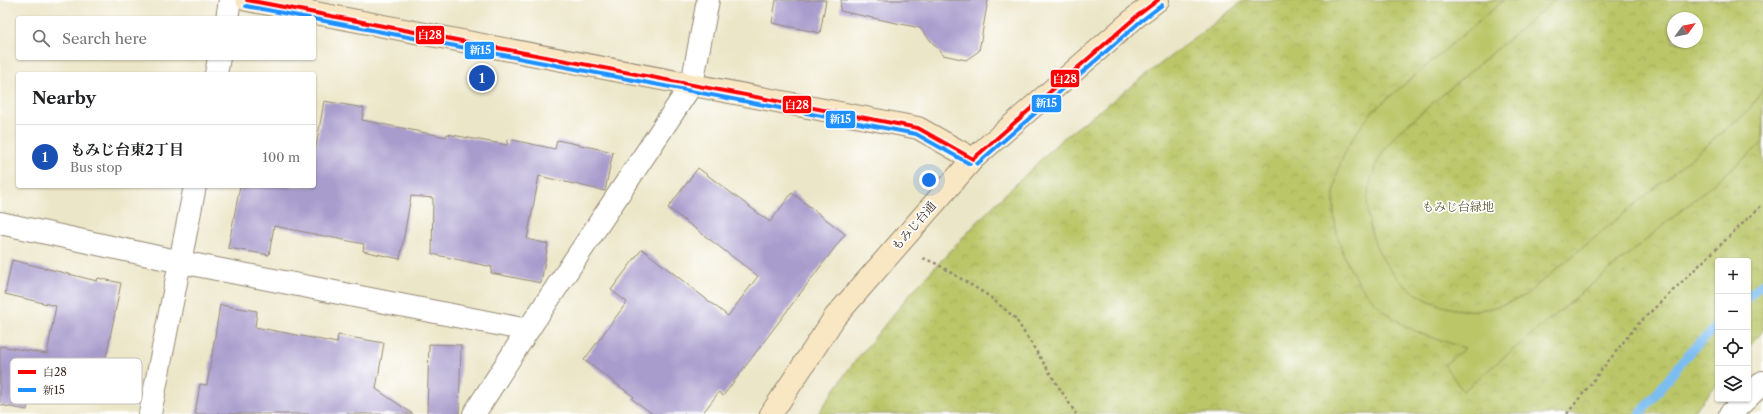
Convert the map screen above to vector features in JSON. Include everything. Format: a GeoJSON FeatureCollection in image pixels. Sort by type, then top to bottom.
{"type":"FeatureCollection","features":[{"type":"Feature","properties":{"kind":"street"},"geometry":{"type":"LineString","coordinates":[[227,16],[230,0]]}},
{"type":"Feature","properties":{"kind":"street"},"geometry":{"type":"LineString","coordinates":[[247,0],[918,128],[973,159]]}},
{"type":"Feature","properties":{"kind":"street"},"geometry":{"type":"LineString","coordinates":[[474,414],[528,330],[692,84],[708,0]]}},
{"type":"Feature","properties":{"kind":"street","name":"もみじ台通"},"geometry":{"type":"LineString","coordinates":[[771,414],[835,318],[973,159],[1137,16],[1158,0]]}},
{"type":"Feature","properties":{"kind":"street"},"geometry":{"type":"LineString","coordinates":[[216,72],[219,60]]}},
{"type":"Feature","properties":{"kind":"street"},"geometry":{"type":"LineString","coordinates":[[150,414],[196,188]]}},
{"type":"Feature","properties":{"kind":"street"},"geometry":{"type":"LineString","coordinates":[[0,222],[181,262],[528,330]]}},
{"type":"Feature","properties":{"kind":"street"},"geometry":{"type":"LineString","coordinates":[[1751,394],[1763,382]]}},
{"type":"Feature","properties":{"kind":"street"},"geometry":{"type":"LineString","coordinates":[[1730,414],[1743,402]]}},
{"type":"Feature","properties":{"kind":"path"},"geometry":{"type":"LineString","coordinates":[[1567,414],[1636,326],[1763,204]]}},
{"type":"Feature","properties":{"kind":"path"},"geometry":{"type":"LineString","coordinates":[[897,246],[937,264],[989,296],[1015,318],[1076,414]]}},
{"type":"Feature","properties":{"kind":"green space","name":"もみじ台緑地"},"geometry":{"type":"Polygon","coordinates":[[[1244,0],[1763,0],[1763,331],[1751,345],[1751,258],[1715,258],[1715,386],[1691,414],[818,414],[848,370],[910,294],[984,215],[1061,140],[1244,0]]]}},
{"type":"Feature","properties":{"kind":"green space"},"geometry":{"type":"Polygon","coordinates":[[[1504,0],[1555,0],[1396,134],[1381,155],[1374,170],[1368,194],[1368,218],[1374,240],[1384,261],[1399,280],[1417,294],[1439,305],[1463,310],[1487,309],[1524,296],[1748,111],[1763,89],[1763,143],[1463,391],[1444,365],[1465,348],[1427,336],[1406,326],[1386,312],[1368,295],[1354,275],[1343,253],[1336,229],[1334,205],[1336,181],[1343,157],[1349,144],[1373,111],[1504,0]]]}},
{"type":"Feature","properties":{"kind":"building"},"geometry":{"type":"Polygon","coordinates":[[[776,0],[826,0],[820,33],[772,23],[776,0]]]}},
{"type":"Feature","properties":{"kind":"building"},"geometry":{"type":"Polygon","coordinates":[[[841,0],[988,0],[979,51],[966,60],[943,55],[920,28],[840,11],[841,0]]]}},
{"type":"Feature","properties":{"kind":"building"},"geometry":{"type":"Polygon","coordinates":[[[324,101],[364,108],[362,120],[446,137],[447,134],[507,145],[508,139],[555,149],[557,140],[613,152],[605,191],[539,176],[527,239],[548,244],[541,283],[491,273],[492,267],[432,254],[433,198],[411,196],[400,259],[363,251],[364,244],[274,226],[269,255],[228,248],[240,188],[316,188],[316,147],[324,101]]]}},
{"type":"Feature","properties":{"kind":"building"},"geometry":{"type":"Polygon","coordinates":[[[698,168],[770,222],[792,193],[845,234],[723,396],[719,392],[702,414],[653,414],[632,399],[634,397],[584,360],[627,302],[611,290],[642,249],[728,316],[758,276],[668,208],[698,168]]]}},
{"type":"Feature","properties":{"kind":"building"},"geometry":{"type":"Polygon","coordinates":[[[12,260],[97,281],[98,278],[121,283],[106,358],[10,358],[10,404],[28,404],[27,410],[0,405],[0,346],[47,354],[56,306],[5,294],[12,260]]]}},
{"type":"Feature","properties":{"kind":"building"},"geometry":{"type":"Polygon","coordinates":[[[220,305],[257,311],[255,327],[337,343],[338,335],[384,343],[376,389],[413,414],[195,414],[200,384],[207,385],[220,305]]]}},
{"type":"Feature","properties":{"kind":"building"},"geometry":{"type":"Polygon","coordinates":[[[429,344],[461,345],[459,414],[427,414],[429,344]]]}},
{"type":"Feature","properties":{"kind":"waterway"},"geometry":{"type":"LineString","coordinates":[[1751,294],[1763,283]]}},
{"type":"Feature","properties":{"kind":"waterway"},"geometry":{"type":"LineString","coordinates":[[1640,414],[1690,352],[1715,328]]}},
{"type":"Feature","properties":{"kind":"transit line","name":"白28"},"geometry":{"type":"LineString","coordinates":[[247,0],[918,128],[973,159]]}},
{"type":"Feature","properties":{"kind":"transit line","name":"白28"},"geometry":{"type":"LineString","coordinates":[[973,159],[1137,16],[1158,0]]}},
{"type":"Feature","properties":{"kind":"transit line","name":"新15"},"geometry":{"type":"LineString","coordinates":[[977,164],[1141,21],[1162,5]]}},
{"type":"Feature","properties":{"kind":"transit line","name":"新15"},"geometry":{"type":"LineString","coordinates":[[246,6],[298,16]]}},
{"type":"Feature","properties":{"kind":"transit line","name":"新15"},"geometry":{"type":"LineString","coordinates":[[316,19],[916,134],[970,164]]}},
{"type":"Feature","properties":{"kind":"place","name":"もみじ台東2丁目"},"geometry":{"type":"Point","coordinates":[482,78]}}]}
